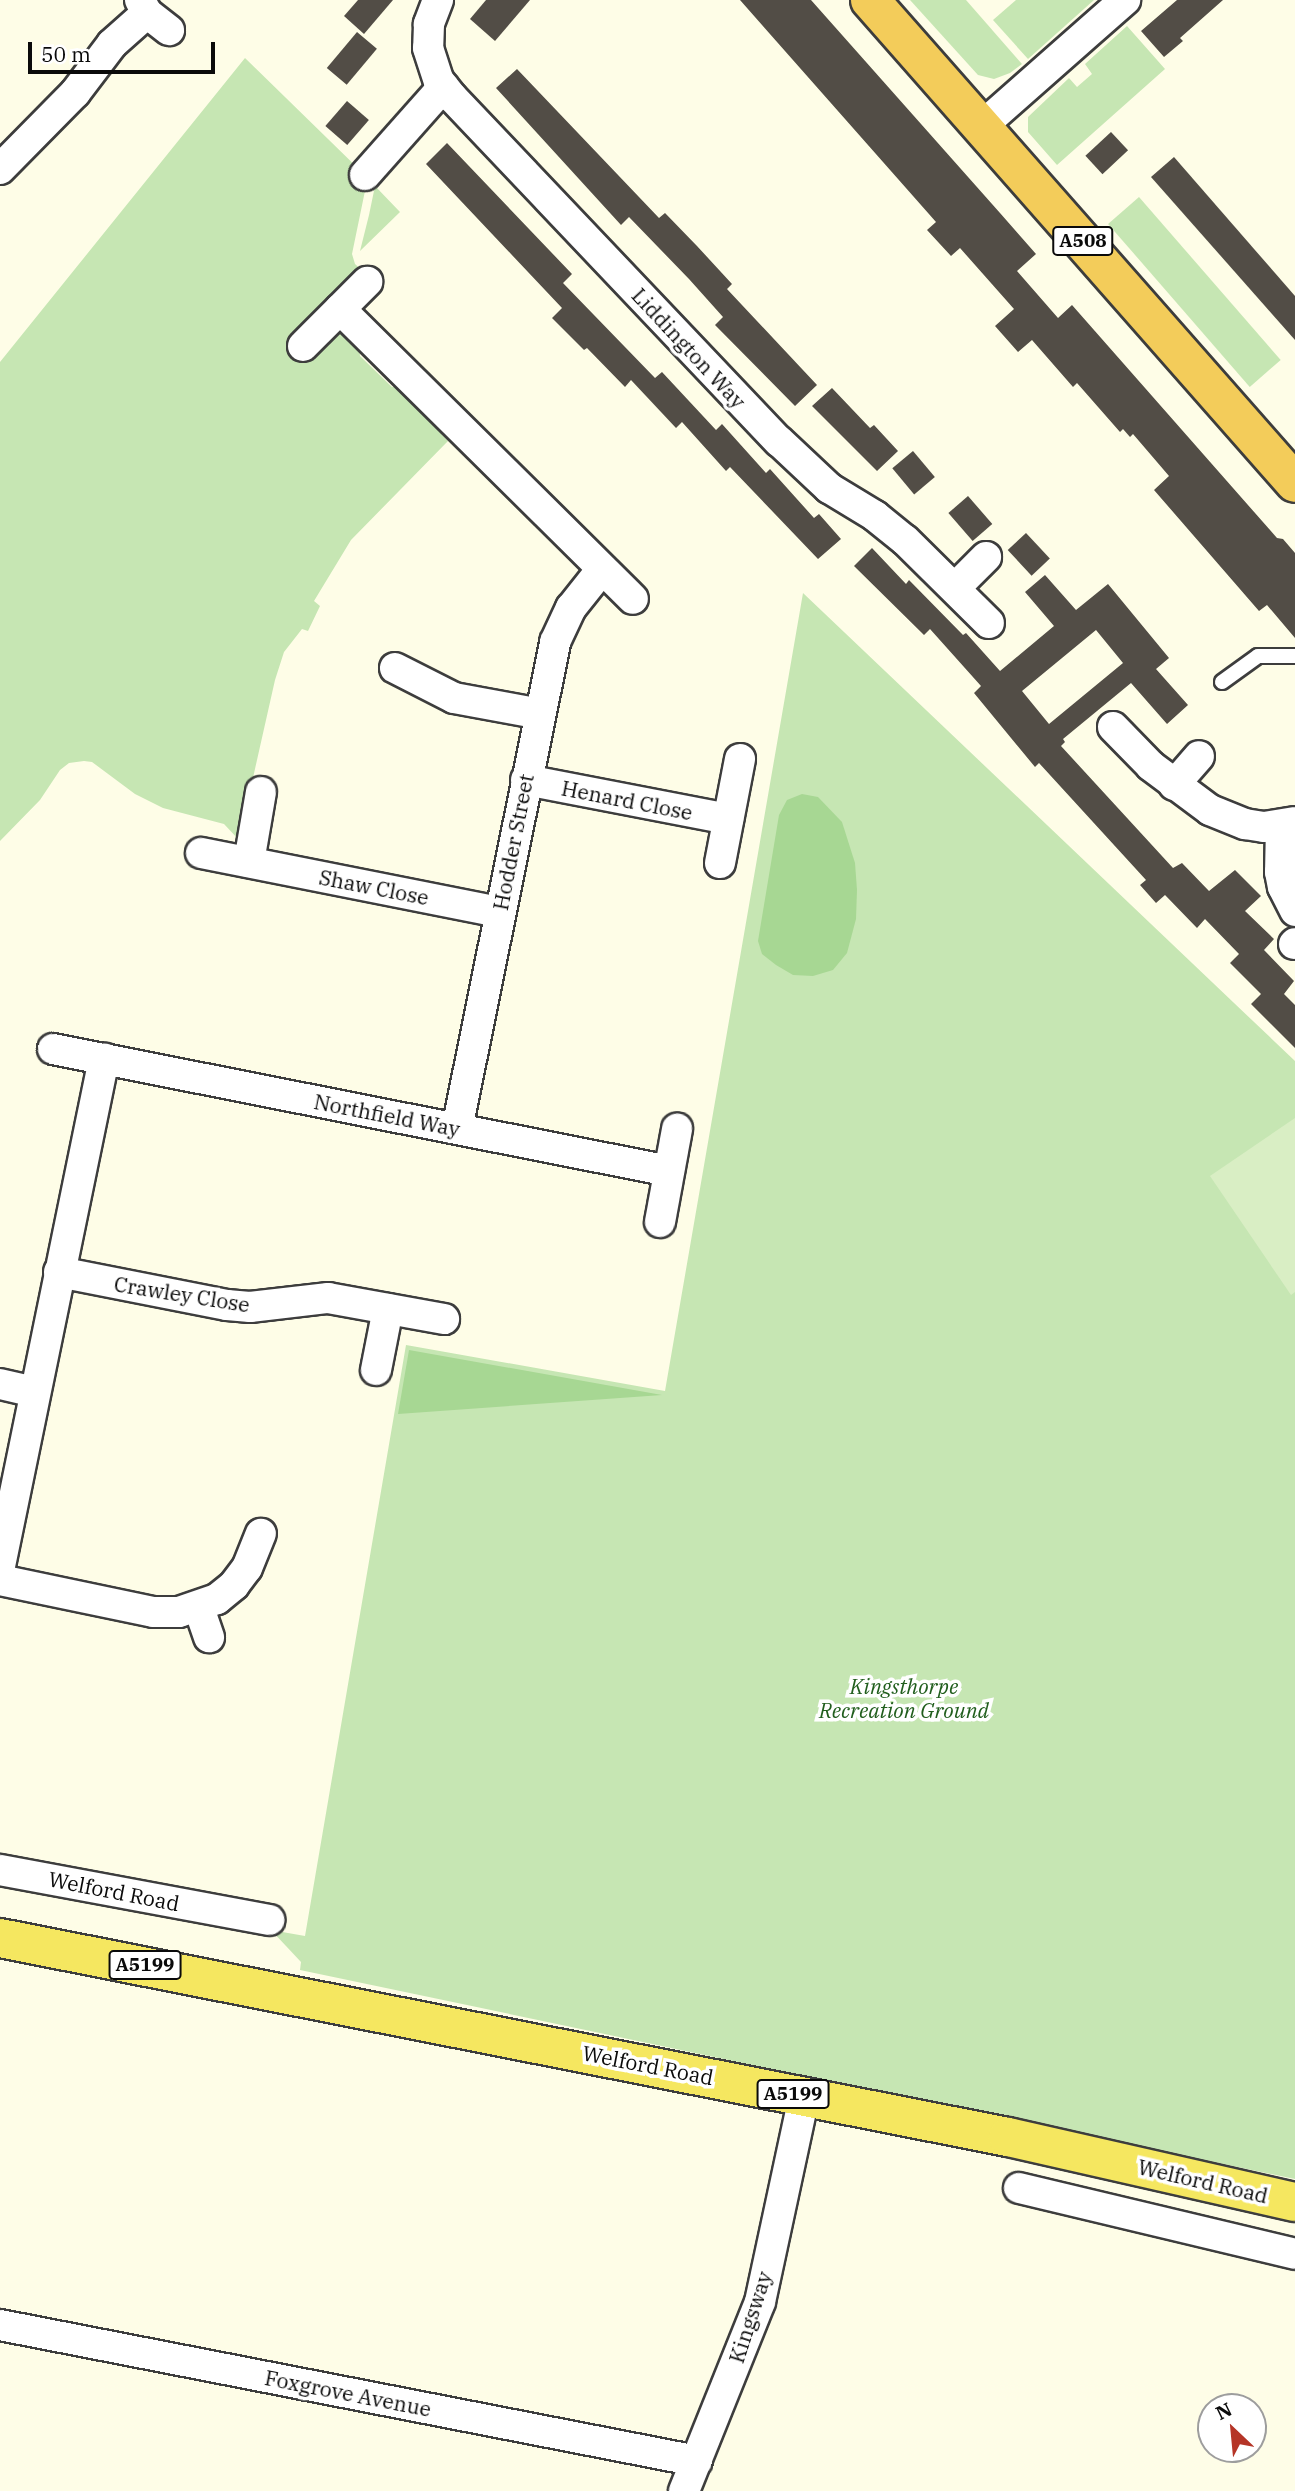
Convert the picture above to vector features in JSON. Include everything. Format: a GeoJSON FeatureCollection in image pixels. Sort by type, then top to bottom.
{"type":"FeatureCollection","features":[{"type":"Feature","properties":{"kind":"highway","name":"A508"},"geometry":{"type":"LineString","coordinates":[[870,0],[1295,483]]}},
{"type":"Feature","properties":{"kind":"main road","name":"Welford Road"},"geometry":{"type":"LineString","coordinates":[[0,1938],[1008,2137],[1295,2202]]}},
{"type":"Feature","properties":{"kind":"street","name":"Liddington Way"},"geometry":{"type":"LineString","coordinates":[[438,0],[430,18],[428,38],[430,57],[443,87],[764,427],[829,488],[891,527],[989,623]]}},
{"type":"Feature","properties":{"kind":"street"},"geometry":{"type":"LineString","coordinates":[[982,126],[1125,0]]}},
{"type":"Feature","properties":{"kind":"street"},"geometry":{"type":"LineString","coordinates":[[0,170],[75,93],[112,44],[152,14]]}},
{"type":"Feature","properties":{"kind":"street"},"geometry":{"type":"LineString","coordinates":[[365,175],[443,87]]}},
{"type":"Feature","properties":{"kind":"street"},"geometry":{"type":"LineString","coordinates":[[303,345],[367,282]]}},
{"type":"Feature","properties":{"kind":"street"},"geometry":{"type":"LineString","coordinates":[[340,309],[633,599]]}},
{"type":"Feature","properties":{"kind":"street"},"geometry":{"type":"LineString","coordinates":[[955,588],[986,557]]}},
{"type":"Feature","properties":{"kind":"street","name":"Hodder Street"},"geometry":{"type":"LineString","coordinates":[[457,1129],[550,662],[561,625],[581,593],[602,569]]}},
{"type":"Feature","properties":{"kind":"street"},"geometry":{"type":"LineString","coordinates":[[395,668],[454,698],[540,714]]}},
{"type":"Feature","properties":{"kind":"street"},"geometry":{"type":"LineString","coordinates":[[1113,727],[1174,785],[1224,817],[1264,827],[1288,824],[1280,872],[1283,887],[1295,911]]}},
{"type":"Feature","properties":{"kind":"street"},"geometry":{"type":"LineString","coordinates":[[1174,785],[1199,756]]}},
{"type":"Feature","properties":{"kind":"street"},"geometry":{"type":"LineString","coordinates":[[720,863],[740,759]]}},
{"type":"Feature","properties":{"kind":"street","name":"Henard Close"},"geometry":{"type":"LineString","coordinates":[[526,780],[728,819]]}},
{"type":"Feature","properties":{"kind":"street"},"geometry":{"type":"LineString","coordinates":[[249,862],[261,792]]}},
{"type":"Feature","properties":{"kind":"street","name":"Shaw Close"},"geometry":{"type":"LineString","coordinates":[[201,853],[499,912]]}},
{"type":"Feature","properties":{"kind":"street","name":"Northfield Way"},"geometry":{"type":"LineString","coordinates":[[53,1049],[669,1171]]}},
{"type":"Feature","properties":{"kind":"street"},"geometry":{"type":"LineString","coordinates":[[0,1566],[104,1059]]}},
{"type":"Feature","properties":{"kind":"street"},"geometry":{"type":"LineString","coordinates":[[660,1222],[677,1129]]}},
{"type":"Feature","properties":{"kind":"street","name":"Crawley Close"},"geometry":{"type":"LineString","coordinates":[[59,1272],[227,1305],[250,1307],[328,1298],[444,1320]]}},
{"type":"Feature","properties":{"kind":"street"},"geometry":{"type":"LineString","coordinates":[[376,1370],[388,1309]]}},
{"type":"Feature","properties":{"kind":"street"},"geometry":{"type":"LineString","coordinates":[[0,1384],[34,1392]]}},
{"type":"Feature","properties":{"kind":"street"},"geometry":{"type":"LineString","coordinates":[[0,1580],[153,1612],[179,1612],[199,1608],[217,1599],[234,1585],[247,1568],[261,1534]]}},
{"type":"Feature","properties":{"kind":"street"},"geometry":{"type":"LineString","coordinates":[[199,1608],[209,1637]]}},
{"type":"Feature","properties":{"kind":"street","name":"Welford Road"},"geometry":{"type":"LineString","coordinates":[[0,1870],[269,1920]]}},
{"type":"Feature","properties":{"kind":"street","name":"Kingsway"},"geometry":{"type":"LineString","coordinates":[[684,2491],[760,2302],[804,2096]]}},
{"type":"Feature","properties":{"kind":"street"},"geometry":{"type":"LineString","coordinates":[[1019,2189],[1295,2254]]}},
{"type":"Feature","properties":{"kind":"street","name":"Foxgrove Avenue"},"geometry":{"type":"LineString","coordinates":[[0,2325],[697,2461]]}},
{"type":"Feature","properties":{"kind":"lane"},"geometry":{"type":"LineString","coordinates":[[1222,682],[1258,656],[1295,656]]}},
{"type":"Feature","properties":{"kind":"green space"},"geometry":{"type":"Polygon","coordinates":[[[910,0],[966,0],[1022,64],[1010,73],[994,79],[978,75],[910,0]]]}},
{"type":"Feature","properties":{"kind":"green space"},"geometry":{"type":"Polygon","coordinates":[[[1016,0],[1094,0],[1028,59],[993,20],[1016,0]]]}},
{"type":"Feature","properties":{"kind":"green space"},"geometry":{"type":"Polygon","coordinates":[[[1127,26],[1165,69],[1057,165],[1028,132],[1028,117],[1069,78],[1077,87],[1092,74],[1085,64],[1127,26]]]}},
{"type":"Feature","properties":{"kind":"green space"},"geometry":{"type":"Polygon","coordinates":[[[245,58],[370,180],[366,186],[352,254],[355,264],[364,272],[333,333],[344,332],[359,346],[360,356],[392,387],[405,387],[441,424],[437,429],[448,441],[351,540],[314,601],[320,606],[308,631],[302,629],[284,652],[275,680],[239,840],[224,824],[163,808],[135,794],[92,762],[84,761],[69,763],[60,770],[40,800],[0,841],[0,362],[245,58]]]}},
{"type":"Feature","properties":{"kind":"green space"},"geometry":{"type":"Polygon","coordinates":[[[375,186],[400,212],[360,251],[369,215],[375,186]]]}},
{"type":"Feature","properties":{"kind":"green space"},"geometry":{"type":"Polygon","coordinates":[[[1139,197],[1281,360],[1250,387],[1108,224],[1139,197]]]}},
{"type":"Feature","properties":{"kind":"green space","name":"Kingsthorpe Recreation Ground"},"geometry":{"type":"Polygon","coordinates":[[[803,593],[1295,1061],[1295,2179],[300,1970],[301,1962],[271,1930],[305,1936],[406,1345],[665,1391],[803,593]]]}},
{"type":"Feature","properties":{"kind":"green space"},"geometry":{"type":"Polygon","coordinates":[[[802,794],[818,797],[842,822],[855,863],[857,890],[856,919],[847,953],[833,970],[813,976],[793,975],[776,965],[762,954],[758,941],[779,815],[787,800],[802,794]]]}},
{"type":"Feature","properties":{"kind":"green space"},"geometry":{"type":"Polygon","coordinates":[[[1295,1118],[1295,1292],[1291,1295],[1210,1176],[1295,1118]]]}},
{"type":"Feature","properties":{"kind":"green space"},"geometry":{"type":"Polygon","coordinates":[[[409,1350],[662,1395],[398,1414],[409,1350]]]}},
{"type":"Feature","properties":{"kind":"building"},"geometry":{"type":"Polygon","coordinates":[[[358,0],[393,0],[364,34],[344,16],[358,0]]]}},
{"type":"Feature","properties":{"kind":"building"},"geometry":{"type":"Polygon","coordinates":[[[486,0],[530,0],[495,41],[470,19],[486,0]]]}},
{"type":"Feature","properties":{"kind":"building"},"geometry":{"type":"Polygon","coordinates":[[[740,0],[811,0],[1036,254],[1017,271],[1058,318],[1072,305],[1277,538],[1283,539],[1295,553],[1295,638],[1267,605],[1259,611],[1154,490],[1169,476],[1133,434],[1130,437],[1123,429],[1120,432],[1077,383],[1073,387],[1032,340],[1018,352],[995,326],[1014,309],[960,248],[951,256],[927,230],[936,222],[740,0]]]}},
{"type":"Feature","properties":{"kind":"building"},"geometry":{"type":"Polygon","coordinates":[[[1177,0],[1223,0],[1180,38],[1183,41],[1164,57],[1141,31],[1177,0]]]}},
{"type":"Feature","properties":{"kind":"building"},"geometry":{"type":"Polygon","coordinates":[[[357,32],[377,49],[347,85],[327,68],[357,32]]]}},
{"type":"Feature","properties":{"kind":"building"},"geometry":{"type":"Polygon","coordinates":[[[517,69],[659,218],[665,213],[697,246],[732,284],[727,289],[817,385],[795,406],[715,325],[723,317],[689,279],[629,217],[621,225],[496,88],[517,69]]]}},
{"type":"Feature","properties":{"kind":"building"},"geometry":{"type":"Polygon","coordinates":[[[347,101],[369,120],[347,145],[325,126],[347,101]]]}},
{"type":"Feature","properties":{"kind":"building"},"geometry":{"type":"Polygon","coordinates":[[[1111,132],[1128,150],[1102,174],[1085,156],[1111,132]]]}},
{"type":"Feature","properties":{"kind":"building"},"geometry":{"type":"Polygon","coordinates":[[[447,143],[572,274],[563,283],[655,378],[662,372],[716,430],[722,424],[766,473],[770,469],[814,518],[819,514],[841,539],[818,559],[730,467],[726,471],[682,422],[676,428],[631,380],[625,387],[587,348],[584,350],[552,318],[562,308],[426,164],[447,143]]]}},
{"type":"Feature","properties":{"kind":"building"},"geometry":{"type":"Polygon","coordinates":[[[1174,157],[1295,296],[1295,340],[1151,177],[1174,157]]]}},
{"type":"Feature","properties":{"kind":"building"},"geometry":{"type":"Polygon","coordinates":[[[832,388],[870,428],[874,425],[898,451],[877,471],[812,406],[832,388]]]}},
{"type":"Feature","properties":{"kind":"building"},"geometry":{"type":"Polygon","coordinates":[[[913,451],[935,477],[914,494],[892,468],[913,451]]]}},
{"type":"Feature","properties":{"kind":"building"},"geometry":{"type":"Polygon","coordinates":[[[968,496],[992,524],[973,541],[948,513],[968,496]]]}},
{"type":"Feature","properties":{"kind":"building"},"geometry":{"type":"Polygon","coordinates":[[[1026,533],[1050,559],[1032,576],[1008,550],[1026,533]]]}},
{"type":"Feature","properties":{"kind":"building"},"geometry":{"type":"Polygon","coordinates":[[[872,548],[906,584],[909,580],[963,635],[966,633],[1000,671],[1054,626],[1025,592],[1045,575],[1076,610],[1108,584],[1169,658],[1156,669],[1188,705],[1167,724],[1131,683],[1063,739],[1065,742],[1061,746],[1173,868],[1182,863],[1209,891],[1235,870],[1261,896],[1245,911],[1274,939],[1264,950],[1294,981],[1284,994],[1295,1005],[1295,1048],[1251,1004],[1261,994],[1230,963],[1239,954],[1205,919],[1197,928],[1165,895],[1156,903],[1140,885],[1146,880],[1039,763],[1035,767],[974,693],[981,686],[930,629],[924,635],[854,566],[872,548]],[[1096,630],[1022,691],[1049,724],[1123,663],[1096,630]]]}}]}
